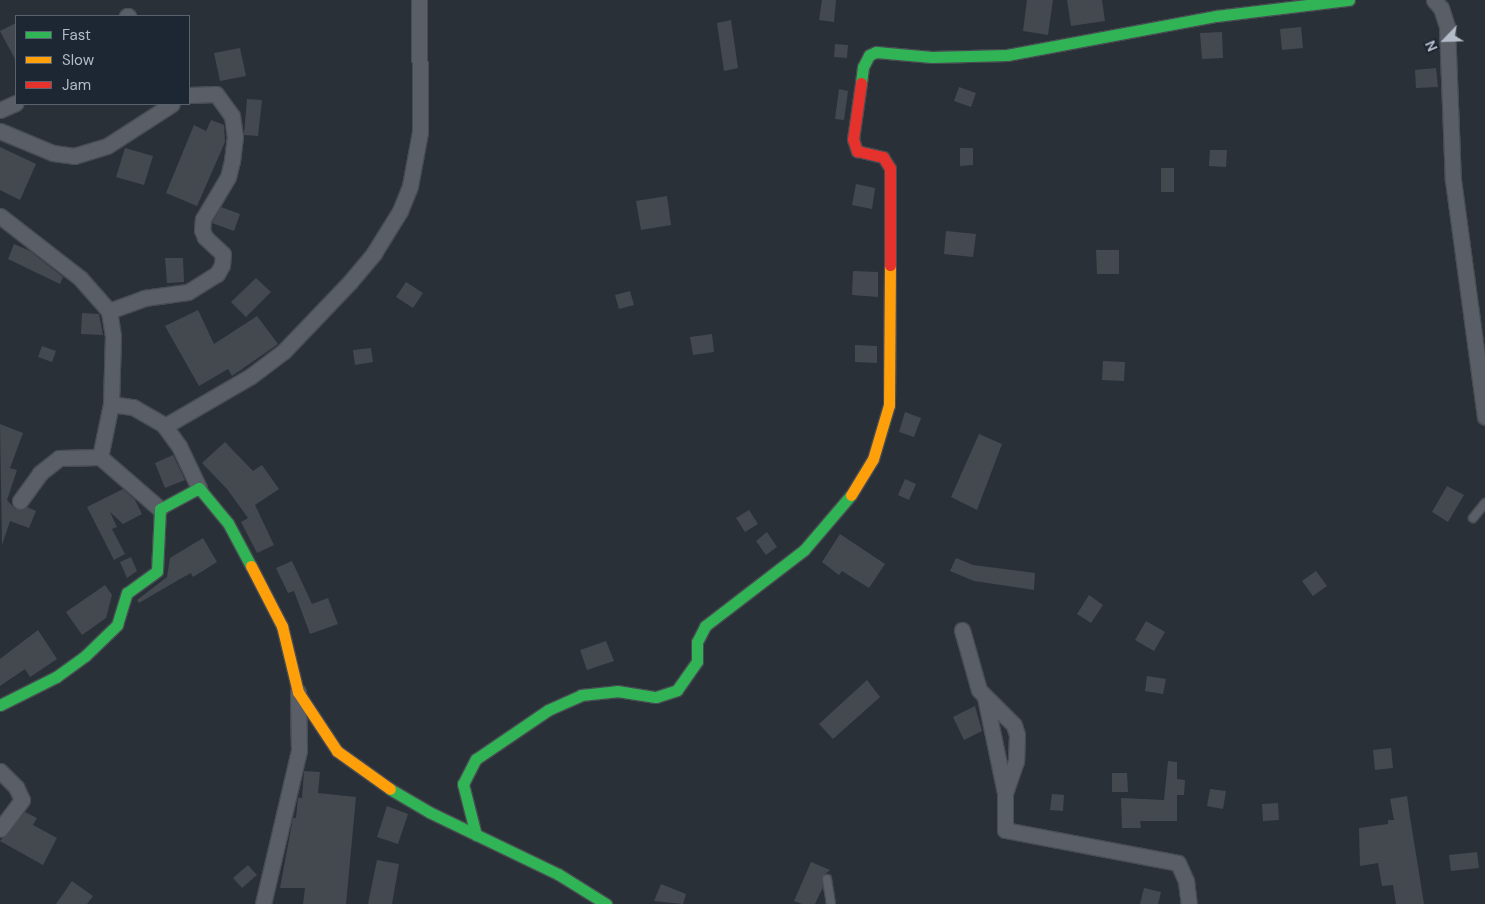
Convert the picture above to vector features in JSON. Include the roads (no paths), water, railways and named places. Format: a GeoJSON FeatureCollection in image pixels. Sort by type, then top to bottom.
{"type":"FeatureCollection","features":[{"type":"Feature","properties":{"kind":"street"},"geometry":{"type":"LineString","coordinates":[[165,426],[251,376],[284,351],[350,282],[374,253],[400,211],[410,186],[420,132],[419,0]]}},
{"type":"Feature","properties":{"kind":"street"},"geometry":{"type":"LineString","coordinates":[[476,836],[463,784],[476,759],[548,710],[581,695],[617,690],[656,697],[677,690],[697,660],[697,642],[705,626],[804,550],[846,503],[873,459],[889,406],[890,168],[884,157],[857,151],[853,139],[863,67],[869,55],[876,52],[932,57],[1007,55],[1216,16],[1349,0]]}},
{"type":"Feature","properties":{"kind":"street"},"geometry":{"type":"LineString","coordinates":[[1434,0],[1441,8],[1447,28],[1453,180],[1485,417]]}},
{"type":"Feature","properties":{"kind":"street"},"geometry":{"type":"LineString","coordinates":[[109,311],[144,298],[188,292],[217,274],[222,265],[224,254],[205,237],[202,230],[203,219],[228,177],[234,147],[234,124],[227,106],[216,94],[190,96]]}},
{"type":"Feature","properties":{"kind":"street"},"geometry":{"type":"LineString","coordinates":[[0,110],[15,103]]}},
{"type":"Feature","properties":{"kind":"street"},"geometry":{"type":"LineString","coordinates":[[0,131],[53,154],[74,156],[107,146],[170,105]]}},
{"type":"Feature","properties":{"kind":"street"},"geometry":{"type":"LineString","coordinates":[[0,216],[80,278],[109,311],[114,336],[111,404],[100,457]]}},
{"type":"Feature","properties":{"kind":"street"},"geometry":{"type":"LineString","coordinates":[[111,404],[133,407],[165,426],[179,446],[199,488],[228,523],[282,626],[298,692],[299,751],[263,904]]}},
{"type":"Feature","properties":{"kind":"street"},"geometry":{"type":"LineString","coordinates":[[20,501],[40,474],[59,458],[100,457],[160,509]]}},
{"type":"Feature","properties":{"kind":"street"},"geometry":{"type":"LineString","coordinates":[[160,509],[199,488]]}},
{"type":"Feature","properties":{"kind":"street"},"geometry":{"type":"LineString","coordinates":[[0,705],[56,677],[86,656],[117,625],[120,606],[127,593],[157,571],[160,509]]}},
{"type":"Feature","properties":{"kind":"street"},"geometry":{"type":"LineString","coordinates":[[962,630],[974,679],[985,697],[1014,725],[1017,735],[1016,761],[1005,793]]}},
{"type":"Feature","properties":{"kind":"street"},"geometry":{"type":"LineString","coordinates":[[298,692],[337,751],[381,784],[476,836],[558,874],[606,904]]}},
{"type":"Feature","properties":{"kind":"street"},"geometry":{"type":"LineString","coordinates":[[985,697],[1005,793],[1004,823],[1009,832],[1178,863],[1185,876],[1189,904]]}},
{"type":"Feature","properties":{"kind":"street"},"geometry":{"type":"LineString","coordinates":[[0,771],[16,787],[22,800],[0,829]]}},
{"type":"Feature","properties":{"kind":"lane"},"geometry":{"type":"LineString","coordinates":[[1473,518],[1485,503]]}},
{"type":"Feature","properties":{"kind":"lane"},"geometry":{"type":"LineString","coordinates":[[827,878],[830,904]]}}]}
